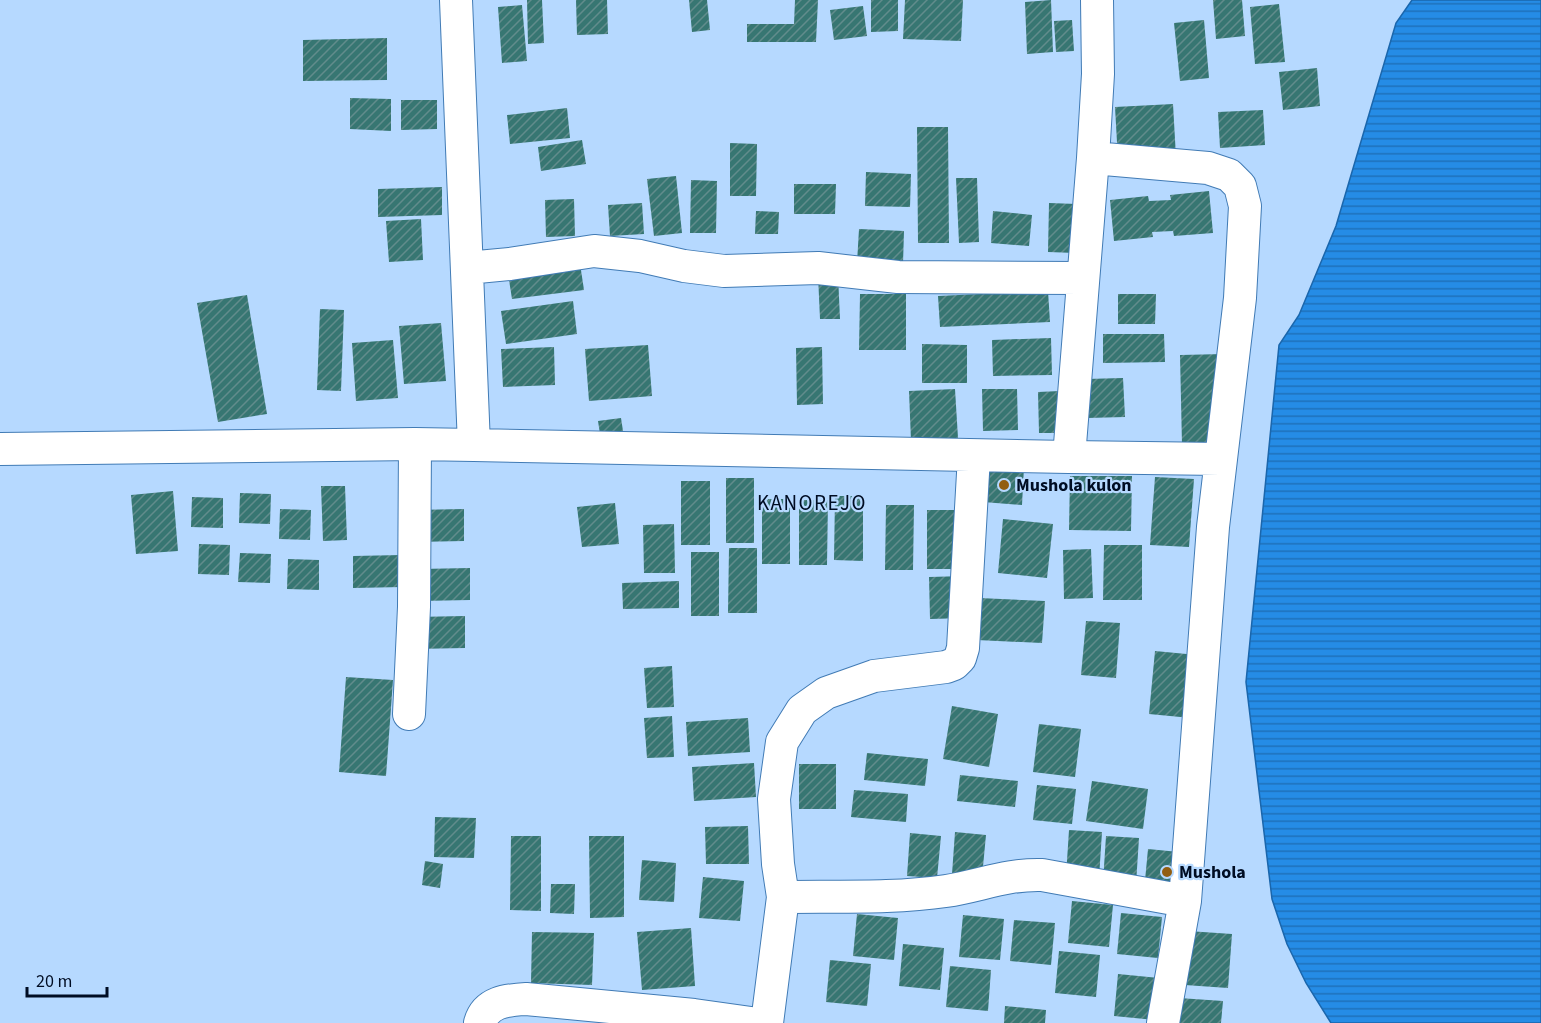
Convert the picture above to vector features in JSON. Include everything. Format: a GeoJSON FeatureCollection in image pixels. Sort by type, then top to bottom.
{"type":"FeatureCollection","features":[{"type":"Feature","properties":{"kind":"street"},"geometry":{"type":"LineString","coordinates":[[456,0],[474,445]]}},
{"type":"Feature","properties":{"kind":"street"},"geometry":{"type":"LineString","coordinates":[[1069,457],[1093,158],[1098,74],[1097,0]]}},
{"type":"Feature","properties":{"kind":"street"},"geometry":{"type":"LineString","coordinates":[[1093,158],[1208,168],[1229,175],[1240,186],[1245,206],[1240,298],[1213,527],[1185,901],[1163,1023]]}},
{"type":"Feature","properties":{"kind":"street"},"geometry":{"type":"LineString","coordinates":[[467,268],[594,251],[640,256],[684,266],[724,271],[818,268],[898,277],[1083,278]]}},
{"type":"Feature","properties":{"kind":"street"},"geometry":{"type":"LineString","coordinates":[[0,449],[415,444],[1220,459]]}},
{"type":"Feature","properties":{"kind":"street"},"geometry":{"type":"LineString","coordinates":[[409,714],[414,607],[415,444]]}},
{"type":"Feature","properties":{"kind":"street"},"geometry":{"type":"LineString","coordinates":[[766,1023],[783,897],[778,864],[774,799],[782,742],[802,710],[825,693],[874,676],[946,667],[954,664],[960,658],[966,629],[974,456]]}},
{"type":"Feature","properties":{"kind":"street"},"geometry":{"type":"LineString","coordinates":[[783,897],[910,895],[979,885],[1020,874],[1041,875],[1185,901]]}},
{"type":"Feature","properties":{"kind":"street"},"geometry":{"type":"LineString","coordinates":[[480,1023],[491,1006],[508,1000],[525,999],[694,1015],[751,1023]]}},
{"type":"Feature","properties":{"kind":"water"},"geometry":{"type":"Polygon","coordinates":[[[1412,0],[1541,0],[1541,1023],[1331,1023],[1306,983],[1287,944],[1272,899],[1246,682],[1279,345],[1299,315],[1336,226],[1396,23],[1412,0]]]}},
{"type":"Feature","properties":{"kind":"building"},"geometry":{"type":"Polygon","coordinates":[[[527,0],[542,0],[544,43],[528,44],[527,0]]]}},
{"type":"Feature","properties":{"kind":"building"},"geometry":{"type":"Polygon","coordinates":[[[576,0],[607,0],[608,34],[577,35],[576,0]]]}},
{"type":"Feature","properties":{"kind":"building"},"geometry":{"type":"Polygon","coordinates":[[[689,0],[707,0],[710,30],[692,32],[689,0]]]}},
{"type":"Feature","properties":{"kind":"building"},"geometry":{"type":"Polygon","coordinates":[[[795,0],[818,0],[816,42],[747,42],[747,24],[794,24],[795,0]]]}},
{"type":"Feature","properties":{"kind":"building"},"geometry":{"type":"Polygon","coordinates":[[[871,0],[898,0],[898,31],[871,32],[871,0]]]}},
{"type":"Feature","properties":{"kind":"building"},"geometry":{"type":"Polygon","coordinates":[[[905,0],[963,0],[961,41],[903,39],[905,0]]]}},
{"type":"Feature","properties":{"kind":"building"},"geometry":{"type":"Polygon","coordinates":[[[1051,0],[1053,52],[1027,54],[1025,2],[1051,0]]]}},
{"type":"Feature","properties":{"kind":"building"},"geometry":{"type":"Polygon","coordinates":[[[1213,0],[1242,0],[1245,36],[1216,39],[1213,0]]]}},
{"type":"Feature","properties":{"kind":"building"},"geometry":{"type":"Polygon","coordinates":[[[1279,4],[1285,62],[1255,64],[1250,7],[1279,4]]]}},
{"type":"Feature","properties":{"kind":"building"},"geometry":{"type":"Polygon","coordinates":[[[522,5],[527,61],[502,63],[498,7],[522,5]]]}},
{"type":"Feature","properties":{"kind":"building"},"geometry":{"type":"Polygon","coordinates":[[[863,6],[867,36],[834,40],[830,10],[863,6]]]}},
{"type":"Feature","properties":{"kind":"building"},"geometry":{"type":"Polygon","coordinates":[[[1072,20],[1074,51],[1056,52],[1054,21],[1072,20]]]}},
{"type":"Feature","properties":{"kind":"building"},"geometry":{"type":"Polygon","coordinates":[[[1204,20],[1209,78],[1180,81],[1174,23],[1204,20]]]}},
{"type":"Feature","properties":{"kind":"building"},"geometry":{"type":"Polygon","coordinates":[[[387,38],[387,80],[303,81],[303,40],[387,38]]]}},
{"type":"Feature","properties":{"kind":"building"},"geometry":{"type":"Polygon","coordinates":[[[1317,68],[1320,106],[1283,110],[1279,72],[1317,68]]]}},
{"type":"Feature","properties":{"kind":"building"},"geometry":{"type":"Polygon","coordinates":[[[350,98],[391,99],[391,131],[350,129],[350,98]]]}},
{"type":"Feature","properties":{"kind":"building"},"geometry":{"type":"Polygon","coordinates":[[[401,100],[437,100],[437,129],[401,130],[401,100]]]}},
{"type":"Feature","properties":{"kind":"building"},"geometry":{"type":"Polygon","coordinates":[[[1173,104],[1176,157],[1118,160],[1115,107],[1173,104]]]}},
{"type":"Feature","properties":{"kind":"building"},"geometry":{"type":"Polygon","coordinates":[[[567,108],[570,138],[510,144],[507,115],[567,108]]]}},
{"type":"Feature","properties":{"kind":"building"},"geometry":{"type":"Polygon","coordinates":[[[1263,110],[1265,145],[1220,148],[1218,112],[1263,110]]]}},
{"type":"Feature","properties":{"kind":"building"},"geometry":{"type":"Polygon","coordinates":[[[917,127],[948,127],[949,243],[918,243],[917,127]]]}},
{"type":"Feature","properties":{"kind":"building"},"geometry":{"type":"Polygon","coordinates":[[[582,140],[586,164],[541,171],[538,147],[582,140]]]}},
{"type":"Feature","properties":{"kind":"building"},"geometry":{"type":"Polygon","coordinates":[[[730,143],[757,144],[756,196],[730,196],[730,143]]]}},
{"type":"Feature","properties":{"kind":"building"},"geometry":{"type":"Polygon","coordinates":[[[866,172],[911,174],[910,207],[865,206],[866,172]]]}},
{"type":"Feature","properties":{"kind":"building"},"geometry":{"type":"Polygon","coordinates":[[[676,176],[682,233],[654,236],[647,179],[676,176]]]}},
{"type":"Feature","properties":{"kind":"building"},"geometry":{"type":"Polygon","coordinates":[[[956,178],[977,178],[979,242],[959,243],[956,178]]]}},
{"type":"Feature","properties":{"kind":"building"},"geometry":{"type":"Polygon","coordinates":[[[691,180],[717,181],[716,233],[690,233],[691,180]]]}},
{"type":"Feature","properties":{"kind":"building"},"geometry":{"type":"Polygon","coordinates":[[[794,184],[836,184],[835,214],[794,214],[794,184]]]}},
{"type":"Feature","properties":{"kind":"building"},"geometry":{"type":"Polygon","coordinates":[[[442,187],[442,215],[378,217],[378,189],[442,187]]]}},
{"type":"Feature","properties":{"kind":"building"},"geometry":{"type":"Polygon","coordinates":[[[1209,191],[1213,233],[1174,236],[1173,231],[1152,232],[1153,237],[1114,241],[1110,200],[1148,196],[1149,201],[1171,200],[1170,195],[1209,191]]]}},
{"type":"Feature","properties":{"kind":"building"},"geometry":{"type":"Polygon","coordinates":[[[574,199],[575,236],[546,237],[545,200],[574,199]]]}},
{"type":"Feature","properties":{"kind":"building"},"geometry":{"type":"Polygon","coordinates":[[[642,203],[644,234],[610,236],[608,205],[642,203]]]}},
{"type":"Feature","properties":{"kind":"building"},"geometry":{"type":"Polygon","coordinates":[[[1049,203],[1077,204],[1076,253],[1048,252],[1049,203]]]}},
{"type":"Feature","properties":{"kind":"building"},"geometry":{"type":"Polygon","coordinates":[[[756,211],[779,212],[778,234],[755,234],[756,211]]]}},
{"type":"Feature","properties":{"kind":"building"},"geometry":{"type":"Polygon","coordinates":[[[993,211],[1032,215],[1029,246],[991,243],[993,211]]]}},
{"type":"Feature","properties":{"kind":"building"},"geometry":{"type":"Polygon","coordinates":[[[421,219],[423,260],[389,262],[386,221],[421,219]]]}},
{"type":"Feature","properties":{"kind":"building"},"geometry":{"type":"Polygon","coordinates":[[[859,229],[904,231],[903,264],[857,263],[859,229]]]}},
{"type":"Feature","properties":{"kind":"building"},"geometry":{"type":"Polygon","coordinates":[[[579,257],[584,290],[512,299],[507,267],[579,257]]]}},
{"type":"Feature","properties":{"kind":"building"},"geometry":{"type":"Polygon","coordinates":[[[818,275],[838,275],[840,319],[820,319],[818,275]]]}},
{"type":"Feature","properties":{"kind":"building"},"geometry":{"type":"Polygon","coordinates":[[[1048,291],[1050,322],[940,327],[938,296],[1048,291]]]}},
{"type":"Feature","properties":{"kind":"building"},"geometry":{"type":"Polygon","coordinates":[[[860,294],[906,294],[906,350],[859,350],[860,294]]]}},
{"type":"Feature","properties":{"kind":"building"},"geometry":{"type":"Polygon","coordinates":[[[1118,294],[1156,294],[1155,324],[1118,324],[1118,294]]]}},
{"type":"Feature","properties":{"kind":"building"},"geometry":{"type":"Polygon","coordinates":[[[247,295],[267,414],[218,422],[197,303],[247,295]]]}},
{"type":"Feature","properties":{"kind":"building"},"geometry":{"type":"Polygon","coordinates":[[[573,301],[577,334],[506,344],[501,311],[573,301]]]}},
{"type":"Feature","properties":{"kind":"building"},"geometry":{"type":"Polygon","coordinates":[[[320,309],[344,310],[341,391],[317,390],[320,309]]]}},
{"type":"Feature","properties":{"kind":"building"},"geometry":{"type":"Polygon","coordinates":[[[441,323],[446,381],[404,384],[399,326],[441,323]]]}},
{"type":"Feature","properties":{"kind":"building"},"geometry":{"type":"Polygon","coordinates":[[[1103,334],[1164,334],[1165,362],[1103,363],[1103,334]]]}},
{"type":"Feature","properties":{"kind":"building"},"geometry":{"type":"Polygon","coordinates":[[[1051,338],[1052,375],[993,376],[992,340],[1051,338]]]}},
{"type":"Feature","properties":{"kind":"building"},"geometry":{"type":"Polygon","coordinates":[[[393,340],[398,398],[356,401],[352,343],[393,340]]]}},
{"type":"Feature","properties":{"kind":"building"},"geometry":{"type":"Polygon","coordinates":[[[922,344],[967,345],[967,383],[922,383],[922,344]]]}},
{"type":"Feature","properties":{"kind":"building"},"geometry":{"type":"Polygon","coordinates":[[[648,345],[652,396],[589,401],[585,349],[648,345]]]}},
{"type":"Feature","properties":{"kind":"building"},"geometry":{"type":"Polygon","coordinates":[[[554,347],[555,385],[503,387],[501,349],[554,347]]]}},
{"type":"Feature","properties":{"kind":"building"},"geometry":{"type":"Polygon","coordinates":[[[822,347],[823,404],[797,405],[796,348],[822,347]]]}},
{"type":"Feature","properties":{"kind":"building"},"geometry":{"type":"Polygon","coordinates":[[[1224,354],[1227,444],[1182,445],[1180,355],[1224,354]]]}},
{"type":"Feature","properties":{"kind":"building"},"geometry":{"type":"Polygon","coordinates":[[[1123,378],[1125,417],[1087,418],[1086,379],[1123,378]]]}},
{"type":"Feature","properties":{"kind":"building"},"geometry":{"type":"Polygon","coordinates":[[[955,389],[958,438],[911,441],[909,391],[955,389]]]}},
{"type":"Feature","properties":{"kind":"building"},"geometry":{"type":"Polygon","coordinates":[[[982,389],[1017,389],[1018,430],[983,431],[982,389]]]}},
{"type":"Feature","properties":{"kind":"building"},"geometry":{"type":"Polygon","coordinates":[[[1060,391],[1062,433],[1039,433],[1038,392],[1060,391]]]}},
{"type":"Feature","properties":{"kind":"building"},"geometry":{"type":"Polygon","coordinates":[[[621,418],[623,431],[600,434],[598,421],[621,418]]]}},
{"type":"Feature","properties":{"kind":"building","name":"Mushola kulon"},"geometry":{"type":"Polygon","coordinates":[[[985,464],[1024,467],[1022,505],[983,502],[985,464]]]}},
{"type":"Feature","properties":{"kind":"building"},"geometry":{"type":"Polygon","coordinates":[[[1070,476],[1132,476],[1131,531],[1069,530],[1070,476]]]}},
{"type":"Feature","properties":{"kind":"building"},"geometry":{"type":"Polygon","coordinates":[[[1155,477],[1194,479],[1189,547],[1150,545],[1155,477]]]}},
{"type":"Feature","properties":{"kind":"building"},"geometry":{"type":"Polygon","coordinates":[[[726,478],[754,478],[754,543],[726,543],[726,478]]]}},
{"type":"Feature","properties":{"kind":"building"},"geometry":{"type":"Polygon","coordinates":[[[681,481],[710,481],[710,545],[681,545],[681,481]]]}},
{"type":"Feature","properties":{"kind":"building"},"geometry":{"type":"Polygon","coordinates":[[[321,486],[345,486],[347,540],[323,541],[321,486]]]}},
{"type":"Feature","properties":{"kind":"building"},"geometry":{"type":"Polygon","coordinates":[[[173,491],[178,551],[136,554],[131,495],[173,491]]]}},
{"type":"Feature","properties":{"kind":"building"},"geometry":{"type":"Polygon","coordinates":[[[240,493],[271,494],[270,524],[239,523],[240,493]]]}},
{"type":"Feature","properties":{"kind":"building"},"geometry":{"type":"Polygon","coordinates":[[[835,496],[863,496],[863,561],[834,560],[835,496]]]}},
{"type":"Feature","properties":{"kind":"building"},"geometry":{"type":"Polygon","coordinates":[[[192,497],[223,498],[223,528],[191,527],[192,497]]]}},
{"type":"Feature","properties":{"kind":"building"},"geometry":{"type":"Polygon","coordinates":[[[762,499],[790,499],[790,564],[762,564],[762,499]]]}},
{"type":"Feature","properties":{"kind":"building"},"geometry":{"type":"Polygon","coordinates":[[[799,500],[828,500],[827,565],[799,565],[799,500]]]}},
{"type":"Feature","properties":{"kind":"building"},"geometry":{"type":"Polygon","coordinates":[[[615,503],[619,544],[582,547],[577,507],[615,503]]]}},
{"type":"Feature","properties":{"kind":"building"},"geometry":{"type":"Polygon","coordinates":[[[886,505],[914,505],[913,570],[885,570],[886,505]]]}},
{"type":"Feature","properties":{"kind":"building"},"geometry":{"type":"Polygon","coordinates":[[[280,509],[311,510],[310,540],[279,539],[280,509]]]}},
{"type":"Feature","properties":{"kind":"building"},"geometry":{"type":"Polygon","coordinates":[[[464,509],[464,541],[414,542],[414,510],[464,509]]]}},
{"type":"Feature","properties":{"kind":"building"},"geometry":{"type":"Polygon","coordinates":[[[927,510],[962,510],[962,569],[927,569],[927,510]]]}},
{"type":"Feature","properties":{"kind":"building"},"geometry":{"type":"Polygon","coordinates":[[[1003,519],[1053,524],[1047,578],[998,573],[1003,519]]]}},
{"type":"Feature","properties":{"kind":"building"},"geometry":{"type":"Polygon","coordinates":[[[674,524],[675,573],[644,573],[643,525],[674,524]]]}},
{"type":"Feature","properties":{"kind":"building"},"geometry":{"type":"Polygon","coordinates":[[[199,544],[230,545],[229,575],[198,574],[199,544]]]}},
{"type":"Feature","properties":{"kind":"building"},"geometry":{"type":"Polygon","coordinates":[[[1104,545],[1142,545],[1142,600],[1103,600],[1104,545]]]}},
{"type":"Feature","properties":{"kind":"building"},"geometry":{"type":"Polygon","coordinates":[[[729,548],[757,548],[757,613],[728,613],[729,548]]]}},
{"type":"Feature","properties":{"kind":"building"},"geometry":{"type":"Polygon","coordinates":[[[1091,549],[1093,598],[1064,599],[1063,550],[1091,549]]]}},
{"type":"Feature","properties":{"kind":"building"},"geometry":{"type":"Polygon","coordinates":[[[691,552],[719,552],[719,616],[691,616],[691,552]]]}},
{"type":"Feature","properties":{"kind":"building"},"geometry":{"type":"Polygon","coordinates":[[[240,553],[271,554],[270,583],[238,582],[240,553]]]}},
{"type":"Feature","properties":{"kind":"building"},"geometry":{"type":"Polygon","coordinates":[[[402,555],[403,587],[353,588],[353,556],[402,555]]]}},
{"type":"Feature","properties":{"kind":"building"},"geometry":{"type":"Polygon","coordinates":[[[288,559],[319,560],[319,590],[287,589],[288,559]]]}},
{"type":"Feature","properties":{"kind":"building"},"geometry":{"type":"Polygon","coordinates":[[[470,568],[470,600],[420,601],[420,569],[470,568]]]}},
{"type":"Feature","properties":{"kind":"building"},"geometry":{"type":"Polygon","coordinates":[[[965,576],[966,618],[930,619],[929,577],[965,576]]]}},
{"type":"Feature","properties":{"kind":"building"},"geometry":{"type":"Polygon","coordinates":[[[679,581],[679,608],[623,609],[622,583],[679,581]]]}},
{"type":"Feature","properties":{"kind":"building"},"geometry":{"type":"Polygon","coordinates":[[[979,598],[1045,601],[1042,643],[977,640],[979,598]]]}},
{"type":"Feature","properties":{"kind":"building"},"geometry":{"type":"Polygon","coordinates":[[[465,616],[465,648],[415,649],[415,617],[465,616]]]}},
{"type":"Feature","properties":{"kind":"building"},"geometry":{"type":"Polygon","coordinates":[[[1086,621],[1120,623],[1116,678],[1081,675],[1086,621]]]}},
{"type":"Feature","properties":{"kind":"building"},"geometry":{"type":"Polygon","coordinates":[[[1155,651],[1197,655],[1191,718],[1149,714],[1155,651]]]}},
{"type":"Feature","properties":{"kind":"building"},"geometry":{"type":"Polygon","coordinates":[[[672,666],[674,707],[647,708],[644,668],[672,666]]]}},
{"type":"Feature","properties":{"kind":"building"},"geometry":{"type":"Polygon","coordinates":[[[346,677],[393,680],[386,776],[339,772],[346,677]]]}},
{"type":"Feature","properties":{"kind":"building"},"geometry":{"type":"Polygon","coordinates":[[[952,706],[998,714],[989,767],[943,759],[952,706]]]}},
{"type":"Feature","properties":{"kind":"building"},"geometry":{"type":"Polygon","coordinates":[[[672,716],[674,757],[647,758],[644,718],[672,716]]]}},
{"type":"Feature","properties":{"kind":"building"},"geometry":{"type":"Polygon","coordinates":[[[748,718],[750,752],[688,756],[686,722],[748,718]]]}},
{"type":"Feature","properties":{"kind":"building"},"geometry":{"type":"Polygon","coordinates":[[[1039,724],[1081,729],[1075,777],[1033,772],[1039,724]]]}},
{"type":"Feature","properties":{"kind":"building"},"geometry":{"type":"Polygon","coordinates":[[[867,753],[928,759],[925,786],[864,780],[867,753]]]}},
{"type":"Feature","properties":{"kind":"building"},"geometry":{"type":"Polygon","coordinates":[[[754,763],[756,797],[694,801],[692,767],[754,763]]]}},
{"type":"Feature","properties":{"kind":"building"},"geometry":{"type":"Polygon","coordinates":[[[799,764],[836,764],[836,809],[799,809],[799,764]]]}},
{"type":"Feature","properties":{"kind":"building"},"geometry":{"type":"Polygon","coordinates":[[[960,775],[1018,781],[1015,807],[957,801],[960,775]]]}},
{"type":"Feature","properties":{"kind":"building"},"geometry":{"type":"Polygon","coordinates":[[[1092,781],[1148,789],[1143,829],[1086,821],[1092,781]]]}},
{"type":"Feature","properties":{"kind":"building"},"geometry":{"type":"Polygon","coordinates":[[[1037,785],[1076,789],[1072,824],[1033,820],[1037,785]]]}},
{"type":"Feature","properties":{"kind":"building"},"geometry":{"type":"Polygon","coordinates":[[[854,790],[908,794],[906,822],[851,817],[854,790]]]}},
{"type":"Feature","properties":{"kind":"building"},"geometry":{"type":"Polygon","coordinates":[[[435,817],[476,818],[474,858],[434,857],[435,817]]]}},
{"type":"Feature","properties":{"kind":"building"},"geometry":{"type":"Polygon","coordinates":[[[748,826],[749,864],[706,864],[705,827],[748,826]]]}},
{"type":"Feature","properties":{"kind":"building"},"geometry":{"type":"Polygon","coordinates":[[[1069,830],[1102,832],[1099,878],[1066,876],[1069,830]]]}},
{"type":"Feature","properties":{"kind":"building"},"geometry":{"type":"Polygon","coordinates":[[[955,832],[986,835],[982,877],[952,874],[955,832]]]}},
{"type":"Feature","properties":{"kind":"building"},"geometry":{"type":"Polygon","coordinates":[[[910,833],[941,836],[937,878],[907,876],[910,833]]]}},
{"type":"Feature","properties":{"kind":"building"},"geometry":{"type":"Polygon","coordinates":[[[511,836],[541,836],[541,911],[510,910],[511,836]]]}},
{"type":"Feature","properties":{"kind":"building"},"geometry":{"type":"Polygon","coordinates":[[[589,836],[624,836],[624,917],[590,918],[589,836]]]}},
{"type":"Feature","properties":{"kind":"building"},"geometry":{"type":"Polygon","coordinates":[[[1106,836],[1139,838],[1136,884],[1103,882],[1106,836]]]}},
{"type":"Feature","properties":{"kind":"building","name":"Mushola"},"geometry":{"type":"Polygon","coordinates":[[[1148,849],[1189,853],[1185,895],[1144,891],[1148,849]]]}},
{"type":"Feature","properties":{"kind":"building"},"geometry":{"type":"Polygon","coordinates":[[[642,860],[676,863],[674,902],[639,900],[642,860]]]}},
{"type":"Feature","properties":{"kind":"building"},"geometry":{"type":"Polygon","coordinates":[[[425,861],[443,864],[440,888],[422,885],[425,861]]]}},
{"type":"Feature","properties":{"kind":"building"},"geometry":{"type":"Polygon","coordinates":[[[703,877],[744,881],[740,921],[699,918],[703,877]]]}},
{"type":"Feature","properties":{"kind":"building"},"geometry":{"type":"Polygon","coordinates":[[[551,884],[575,884],[574,914],[550,913],[551,884]]]}},
{"type":"Feature","properties":{"kind":"building"},"geometry":{"type":"Polygon","coordinates":[[[1072,901],[1113,905],[1109,947],[1068,943],[1072,901]]]}},
{"type":"Feature","properties":{"kind":"building"},"geometry":{"type":"Polygon","coordinates":[[[1121,913],[1162,917],[1158,958],[1117,954],[1121,913]]]}},
{"type":"Feature","properties":{"kind":"building"},"geometry":{"type":"Polygon","coordinates":[[[857,914],[898,918],[894,960],[853,956],[857,914]]]}},
{"type":"Feature","properties":{"kind":"building"},"geometry":{"type":"Polygon","coordinates":[[[963,915],[1004,919],[1000,960],[959,957],[963,915]]]}},
{"type":"Feature","properties":{"kind":"building"},"geometry":{"type":"Polygon","coordinates":[[[1014,920],[1055,923],[1051,965],[1010,961],[1014,920]]]}},
{"type":"Feature","properties":{"kind":"building"},"geometry":{"type":"Polygon","coordinates":[[[691,928],[695,986],[642,990],[637,932],[691,928]]]}},
{"type":"Feature","properties":{"kind":"building"},"geometry":{"type":"Polygon","coordinates":[[[1188,931],[1232,934],[1228,988],[1185,985],[1188,931]]]}},
{"type":"Feature","properties":{"kind":"building"},"geometry":{"type":"Polygon","coordinates":[[[532,932],[594,933],[592,985],[531,983],[532,932]]]}},
{"type":"Feature","properties":{"kind":"building"},"geometry":{"type":"Polygon","coordinates":[[[903,944],[944,948],[940,990],[899,986],[903,944]]]}},
{"type":"Feature","properties":{"kind":"building"},"geometry":{"type":"Polygon","coordinates":[[[1059,951],[1100,955],[1096,997],[1055,993],[1059,951]]]}},
{"type":"Feature","properties":{"kind":"building"},"geometry":{"type":"Polygon","coordinates":[[[830,960],[871,964],[867,1006],[826,1002],[830,960]]]}},
{"type":"Feature","properties":{"kind":"building"},"geometry":{"type":"Polygon","coordinates":[[[950,966],[991,970],[988,1011],[946,1007],[950,966]]]}},
{"type":"Feature","properties":{"kind":"building"},"geometry":{"type":"Polygon","coordinates":[[[1118,974],[1159,978],[1155,1020],[1114,1016],[1118,974]]]}},
{"type":"Feature","properties":{"kind":"building"},"geometry":{"type":"Polygon","coordinates":[[[1179,998],[1223,1001],[1221,1023],[1177,1023],[1179,998]]]}},
{"type":"Feature","properties":{"kind":"building"},"geometry":{"type":"Polygon","coordinates":[[[1005,1006],[1046,1010],[1045,1023],[1004,1023],[1005,1006]]]}},
{"type":"Feature","properties":{"kind":"place","name":"Mushola kulon"},"geometry":{"type":"Point","coordinates":[1004,485]}},
{"type":"Feature","properties":{"kind":"place","name":"Mushola"},"geometry":{"type":"Point","coordinates":[1167,872]}},
{"type":"Feature","properties":{"kind":"district","name":"KANOREJO"},"geometry":{"type":"Point","coordinates":[812,503]}}]}
